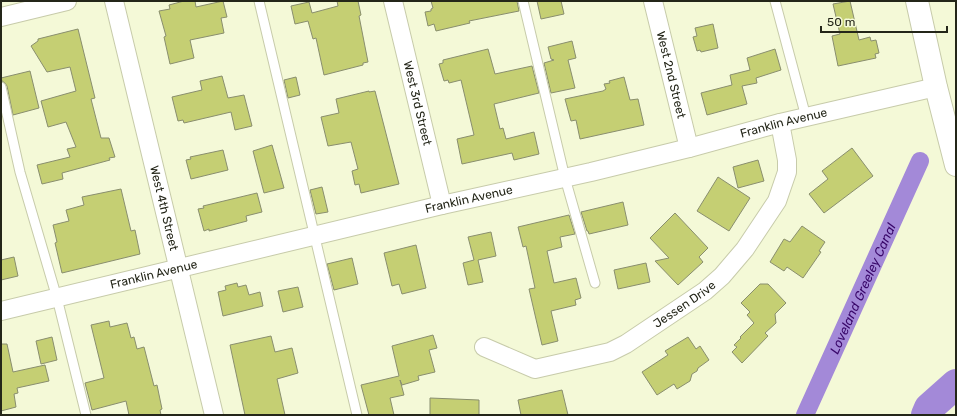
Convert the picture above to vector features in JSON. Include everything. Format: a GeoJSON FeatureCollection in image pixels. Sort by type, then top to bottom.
{"type":"FeatureCollection","features":[{"type":"Feature","properties":{"kind":"main road"},"geometry":{"type":"LineString","coordinates":[[917,1],[936,88],[952,132],[956,165]]}},
{"type":"Feature","properties":{"kind":"street"},"geometry":{"type":"LineString","coordinates":[[1,17],[66,1]]}},
{"type":"Feature","properties":{"kind":"street","name":"West 4th Street"},"geometry":{"type":"LineString","coordinates":[[114,1],[214,415]]}},
{"type":"Feature","properties":{"kind":"street","name":"West 3rd Street"},"geometry":{"type":"LineString","coordinates":[[392,1],[442,205]]}},
{"type":"Feature","properties":{"kind":"street","name":"West 2nd Street"},"geometry":{"type":"LineString","coordinates":[[652,1],[689,148]]}},
{"type":"Feature","properties":{"kind":"street","name":"Franklin Avenue"},"geometry":{"type":"LineString","coordinates":[[1,311],[442,205],[565,178],[689,148],[780,123],[936,88]]}},
{"type":"Feature","properties":{"kind":"street","name":"Jessen Drive"},"geometry":{"type":"LineString","coordinates":[[484,347],[535,369],[610,352],[630,342],[705,291],[722,276],[745,249],[777,202],[787,172],[787,160],[780,123]]}},
{"type":"Feature","properties":{"kind":"lane"},"geometry":{"type":"LineString","coordinates":[[259,1],[357,415]]}},
{"type":"Feature","properties":{"kind":"lane"},"geometry":{"type":"LineString","coordinates":[[523,1],[565,178],[595,283]]}},
{"type":"Feature","properties":{"kind":"lane"},"geometry":{"type":"LineString","coordinates":[[775,1],[806,117]]}},
{"type":"Feature","properties":{"kind":"lane"},"geometry":{"type":"LineString","coordinates":[[1,87],[20,172],[56,298],[86,415]]}},
{"type":"Feature","properties":{"kind":"building"},"geometry":{"type":"Polygon","coordinates":[[[184,1],[195,1],[196,7],[223,1],[227,17],[221,18],[224,33],[190,40],[194,58],[170,64],[164,37],[166,36],[159,11],[170,9],[169,5],[184,1]]]}},
{"type":"Feature","properties":{"kind":"building"},"geometry":{"type":"Polygon","coordinates":[[[337,1],[358,1],[361,15],[359,16],[368,62],[363,63],[363,65],[324,75],[316,38],[313,39],[308,21],[295,24],[291,6],[309,2],[312,13],[338,6],[337,1]]]}},
{"type":"Feature","properties":{"kind":"building"},"geometry":{"type":"Polygon","coordinates":[[[431,1],[517,1],[519,11],[469,21],[470,23],[436,31],[434,24],[428,26],[425,12],[431,11],[433,8],[431,1]]]}},
{"type":"Feature","properties":{"kind":"building"},"geometry":{"type":"Polygon","coordinates":[[[537,1],[561,1],[564,14],[541,19],[537,1]]]}},
{"type":"Feature","properties":{"kind":"building"},"geometry":{"type":"Polygon","coordinates":[[[850,1],[859,40],[870,37],[871,41],[876,40],[879,53],[875,54],[876,58],[838,66],[832,36],[840,34],[833,4],[850,1]]]}},
{"type":"Feature","properties":{"kind":"building"},"geometry":{"type":"Polygon","coordinates":[[[713,24],[718,48],[701,52],[700,50],[697,51],[693,37],[697,36],[695,28],[713,24]]]}},
{"type":"Feature","properties":{"kind":"building"},"geometry":{"type":"Polygon","coordinates":[[[78,29],[95,98],[91,99],[101,138],[109,138],[115,157],[109,158],[110,160],[62,173],[63,179],[42,184],[37,165],[70,157],[67,149],[76,147],[66,122],[48,127],[41,101],[76,91],[70,67],[47,72],[31,46],[38,41],[38,39],[78,29]]]}},
{"type":"Feature","properties":{"kind":"building"},"geometry":{"type":"Polygon","coordinates":[[[572,41],[576,58],[568,60],[575,88],[551,93],[544,63],[554,60],[551,59],[548,47],[572,41]]]}},
{"type":"Feature","properties":{"kind":"building"},"geometry":{"type":"Polygon","coordinates":[[[488,49],[495,74],[532,66],[539,93],[494,104],[500,129],[503,128],[506,139],[534,132],[539,154],[514,160],[512,153],[462,164],[457,139],[474,135],[461,80],[449,83],[448,80],[444,81],[439,64],[443,63],[443,60],[488,49]]]}},
{"type":"Feature","properties":{"kind":"building"},"geometry":{"type":"Polygon","coordinates":[[[775,49],[781,70],[756,78],[757,83],[742,86],[747,104],[707,115],[701,93],[732,85],[730,75],[750,70],[747,58],[775,49]]]}},
{"type":"Feature","properties":{"kind":"building"},"geometry":{"type":"Polygon","coordinates":[[[30,71],[39,108],[13,115],[7,86],[1,78],[30,71]]]}},
{"type":"Feature","properties":{"kind":"building"},"geometry":{"type":"Polygon","coordinates":[[[222,76],[228,98],[244,95],[252,126],[235,130],[231,112],[184,123],[183,120],[178,121],[172,97],[202,90],[200,81],[222,76]]]}},
{"type":"Feature","properties":{"kind":"building"},"geometry":{"type":"Polygon","coordinates":[[[296,77],[300,95],[288,98],[284,80],[296,77]]]}},
{"type":"Feature","properties":{"kind":"building"},"geometry":{"type":"Polygon","coordinates":[[[624,77],[630,100],[638,99],[644,125],[580,139],[576,120],[571,121],[565,99],[603,91],[606,89],[604,84],[624,77]]]}},
{"type":"Feature","properties":{"kind":"building"},"geometry":{"type":"Polygon","coordinates":[[[369,91],[375,91],[399,184],[361,193],[359,184],[355,185],[352,171],[358,169],[351,142],[328,146],[321,117],[339,113],[336,99],[369,91]]]}},
{"type":"Feature","properties":{"kind":"building"},"geometry":{"type":"Polygon","coordinates":[[[272,145],[284,188],[264,193],[253,151],[272,145]]]}},
{"type":"Feature","properties":{"kind":"building"},"geometry":{"type":"Polygon","coordinates":[[[852,148],[873,176],[824,213],[809,194],[828,179],[822,171],[852,148]]]}},
{"type":"Feature","properties":{"kind":"building"},"geometry":{"type":"Polygon","coordinates":[[[223,150],[228,170],[191,179],[186,160],[191,159],[190,157],[223,150]]]}},
{"type":"Feature","properties":{"kind":"building"},"geometry":{"type":"Polygon","coordinates":[[[758,160],[764,181],[738,188],[733,167],[758,160]]]}},
{"type":"Feature","properties":{"kind":"building"},"geometry":{"type":"Polygon","coordinates":[[[718,177],[750,198],[729,231],[697,211],[718,177]]]}},
{"type":"Feature","properties":{"kind":"building"},"geometry":{"type":"Polygon","coordinates":[[[322,187],[328,212],[316,214],[310,190],[322,187]]]}},
{"type":"Feature","properties":{"kind":"building"},"geometry":{"type":"Polygon","coordinates":[[[121,189],[131,231],[135,230],[140,254],[62,273],[55,243],[57,242],[53,225],[69,221],[66,210],[84,205],[82,197],[121,189]]]}},
{"type":"Feature","properties":{"kind":"building"},"geometry":{"type":"Polygon","coordinates":[[[257,193],[262,212],[246,216],[247,221],[204,231],[198,209],[204,208],[203,206],[257,193]]]}},
{"type":"Feature","properties":{"kind":"building"},"geometry":{"type":"Polygon","coordinates":[[[623,202],[628,225],[589,234],[581,212],[623,202]]]}},
{"type":"Feature","properties":{"kind":"building"},"geometry":{"type":"Polygon","coordinates":[[[675,213],[708,248],[699,257],[703,262],[678,285],[655,261],[669,258],[650,238],[675,213]]]}},
{"type":"Feature","properties":{"kind":"building"},"geometry":{"type":"Polygon","coordinates":[[[569,215],[575,234],[560,237],[562,247],[547,251],[554,283],[576,278],[581,298],[575,300],[576,305],[551,311],[558,341],[542,345],[529,289],[535,288],[526,246],[523,247],[518,227],[569,215]]]}},
{"type":"Feature","properties":{"kind":"building"},"geometry":{"type":"Polygon","coordinates":[[[802,226],[825,242],[819,251],[821,252],[803,278],[787,267],[784,271],[770,262],[784,239],[790,242],[802,226]]]}},
{"type":"Feature","properties":{"kind":"building"},"geometry":{"type":"Polygon","coordinates":[[[491,232],[496,256],[478,260],[483,282],[468,285],[463,263],[474,260],[468,237],[491,232]]]}},
{"type":"Feature","properties":{"kind":"building"},"geometry":{"type":"Polygon","coordinates":[[[416,245],[426,288],[402,294],[399,284],[392,286],[384,253],[416,245]]]}},
{"type":"Feature","properties":{"kind":"building"},"geometry":{"type":"Polygon","coordinates":[[[14,257],[18,276],[1,280],[1,260],[14,257]]]}},
{"type":"Feature","properties":{"kind":"building"},"geometry":{"type":"Polygon","coordinates":[[[352,258],[358,284],[334,290],[327,264],[352,258]]]}},
{"type":"Feature","properties":{"kind":"building"},"geometry":{"type":"Polygon","coordinates":[[[646,263],[650,282],[618,289],[614,270],[646,263]]]}},
{"type":"Feature","properties":{"kind":"building"},"geometry":{"type":"Polygon","coordinates":[[[237,283],[238,287],[246,285],[249,295],[260,292],[263,306],[223,316],[218,292],[226,290],[225,286],[237,283]]]}},
{"type":"Feature","properties":{"kind":"building"},"geometry":{"type":"Polygon","coordinates":[[[760,284],[768,284],[786,303],[775,314],[776,323],[765,333],[768,336],[742,363],[732,352],[737,347],[734,345],[754,323],[747,315],[750,312],[741,303],[760,284]]]}},
{"type":"Feature","properties":{"kind":"building"},"geometry":{"type":"Polygon","coordinates":[[[298,287],[303,307],[283,312],[278,291],[298,287]]]}},
{"type":"Feature","properties":{"kind":"building"},"geometry":{"type":"Polygon","coordinates":[[[109,321],[110,327],[127,323],[131,338],[134,337],[137,349],[144,347],[154,386],[157,385],[162,409],[160,410],[161,415],[129,415],[126,401],[92,410],[85,383],[104,378],[91,325],[109,321]]]}},
{"type":"Feature","properties":{"kind":"building"},"geometry":{"type":"Polygon","coordinates":[[[433,335],[437,348],[429,350],[435,372],[418,376],[419,380],[402,385],[400,380],[404,395],[390,398],[394,415],[369,415],[361,385],[399,376],[392,346],[433,335]]]}},
{"type":"Feature","properties":{"kind":"building"},"geometry":{"type":"Polygon","coordinates":[[[271,336],[275,352],[292,348],[298,373],[277,379],[285,415],[245,415],[230,345],[271,336]]]}},
{"type":"Feature","properties":{"kind":"building"},"geometry":{"type":"Polygon","coordinates":[[[52,337],[57,360],[41,364],[36,341],[52,337]]]}},
{"type":"Feature","properties":{"kind":"building"},"geometry":{"type":"Polygon","coordinates":[[[688,337],[696,349],[700,346],[709,360],[692,374],[690,381],[677,389],[674,384],[657,395],[642,372],[668,355],[665,351],[688,337]]]}},
{"type":"Feature","properties":{"kind":"building"},"geometry":{"type":"Polygon","coordinates":[[[1,344],[7,344],[13,372],[45,365],[49,381],[17,388],[18,393],[14,394],[16,407],[1,411],[1,344]]]}},
{"type":"Feature","properties":{"kind":"building"},"geometry":{"type":"Polygon","coordinates":[[[562,390],[568,415],[521,415],[518,400],[562,390]]]}},
{"type":"Feature","properties":{"kind":"building"},"geometry":{"type":"Polygon","coordinates":[[[430,398],[479,400],[479,415],[430,415],[430,398]]]}},
{"type":"Feature","properties":{"kind":"waterway","name":"Loveland Greeley Canal"},"geometry":{"type":"LineString","coordinates":[[805,415],[920,161]]}},
{"type":"Feature","properties":{"kind":"waterway"},"geometry":{"type":"LineString","coordinates":[[926,415],[929,408],[956,384]]}}]}
